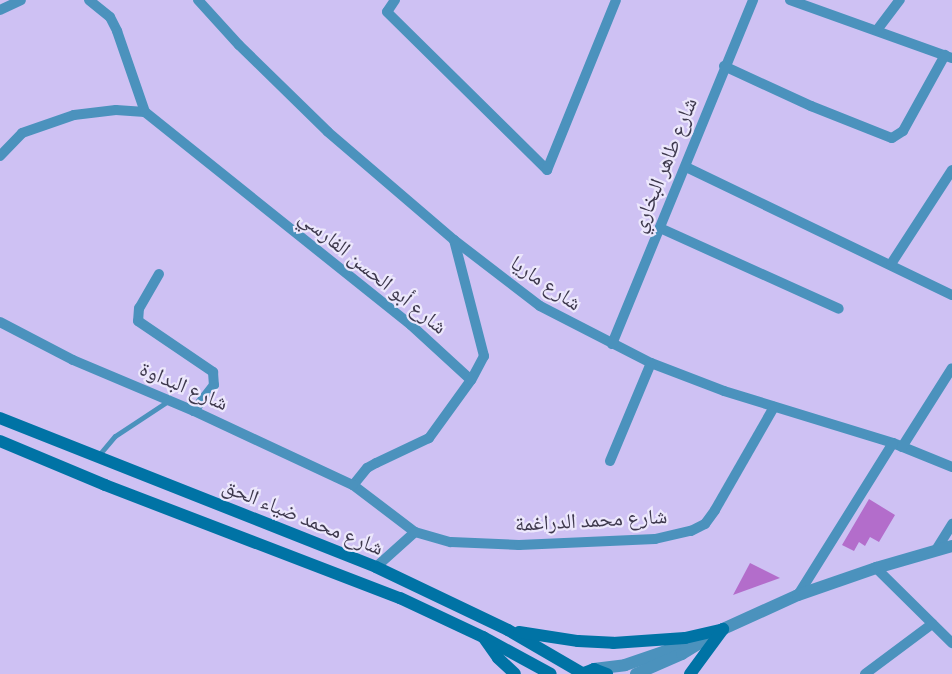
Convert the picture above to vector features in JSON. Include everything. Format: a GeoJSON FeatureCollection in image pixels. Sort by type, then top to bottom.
{"type":"FeatureCollection","features":[{"type":"Feature","properties":{"kind":"main road","name":"شارع محمد ضياء الحق"},"geometry":{"type":"LineString","coordinates":[[0,418],[376,567],[508,630],[586,672],[607,674]]}},
{"type":"Feature","properties":{"kind":"main road","name":"شارع محمد ضياء الحق"},"geometry":{"type":"LineString","coordinates":[[0,441],[116,489],[400,598],[483,637],[551,674]]}},
{"type":"Feature","properties":{"kind":"main road"},"geometry":{"type":"LineString","coordinates":[[508,630],[543,637],[614,643],[685,638],[723,629]]}},
{"type":"Feature","properties":{"kind":"main road"},"geometry":{"type":"LineString","coordinates":[[690,674],[723,629]]}},
{"type":"Feature","properties":{"kind":"main road"},"geometry":{"type":"LineString","coordinates":[[483,637],[492,652],[515,674]]}},
{"type":"Feature","properties":{"kind":"street"},"geometry":{"type":"LineString","coordinates":[[0,10],[21,0]]}},
{"type":"Feature","properties":{"kind":"street"},"geometry":{"type":"LineString","coordinates":[[0,156],[22,134],[74,115],[116,110],[145,112],[117,31],[110,18],[89,0]]}},
{"type":"Feature","properties":{"kind":"street","name":"شارع ماريا"},"geometry":{"type":"LineString","coordinates":[[198,0],[239,45],[328,132],[454,240],[540,306],[651,363],[774,407],[951,464]]}},
{"type":"Feature","properties":{"kind":"street"},"geometry":{"type":"LineString","coordinates":[[395,0],[387,12],[547,170],[616,0]]}},
{"type":"Feature","properties":{"kind":"street","name":"شارع طاهر البخاري"},"geometry":{"type":"LineString","coordinates":[[612,344],[686,167],[724,66],[753,0]]}},
{"type":"Feature","properties":{"kind":"street"},"geometry":{"type":"LineString","coordinates":[[724,66],[811,106],[892,138],[903,131],[948,57],[789,0]]}},
{"type":"Feature","properties":{"kind":"street"},"geometry":{"type":"LineString","coordinates":[[877,30],[900,0]]}},
{"type":"Feature","properties":{"kind":"street","name":"شارع أبو الحسن الفارسي"},"geometry":{"type":"LineString","coordinates":[[145,112],[411,325],[471,380]]}},
{"type":"Feature","properties":{"kind":"street"},"geometry":{"type":"LineString","coordinates":[[686,167],[952,295]]}},
{"type":"Feature","properties":{"kind":"street"},"geometry":{"type":"LineString","coordinates":[[891,264],[952,170]]}},
{"type":"Feature","properties":{"kind":"street"},"geometry":{"type":"LineString","coordinates":[[660,228],[839,309]]}},
{"type":"Feature","properties":{"kind":"street"},"geometry":{"type":"LineString","coordinates":[[376,567],[415,532],[353,485],[367,468],[429,438],[471,380],[484,356],[454,240]]}},
{"type":"Feature","properties":{"kind":"street"},"geometry":{"type":"LineString","coordinates":[[159,274],[139,308],[138,321],[213,372],[214,385],[194,411]]}},
{"type":"Feature","properties":{"kind":"street","name":"شارع البداوة"},"geometry":{"type":"LineString","coordinates":[[0,322],[72,360],[194,411],[353,485]]}},
{"type":"Feature","properties":{"kind":"street"},"geometry":{"type":"LineString","coordinates":[[610,461],[651,363]]}},
{"type":"Feature","properties":{"kind":"street"},"geometry":{"type":"LineString","coordinates":[[798,595],[897,445],[952,368]]}},
{"type":"Feature","properties":{"kind":"street","name":"شارع محمد الدراغمة"},"geometry":{"type":"LineString","coordinates":[[415,532],[444,541],[519,545],[656,539],[691,531],[705,524],[716,510],[739,473],[774,407]]}},
{"type":"Feature","properties":{"kind":"street"},"geometry":{"type":"LineString","coordinates":[[936,550],[952,524]]}},
{"type":"Feature","properties":{"kind":"street"},"geometry":{"type":"LineString","coordinates":[[636,674],[682,654],[723,629],[798,595],[876,568],[952,546]]}},
{"type":"Feature","properties":{"kind":"street"},"geometry":{"type":"LineString","coordinates":[[876,568],[952,643]]}},
{"type":"Feature","properties":{"kind":"street"},"geometry":{"type":"LineString","coordinates":[[865,674],[932,624]]}},
{"type":"Feature","properties":{"kind":"street"},"geometry":{"type":"LineString","coordinates":[[586,672],[625,665],[686,644],[699,643]]}},
{"type":"Feature","properties":{"kind":"lane"},"geometry":{"type":"LineString","coordinates":[[97,458],[115,436],[169,400]]}},
{"type":"Feature","properties":{"kind":"building"},"geometry":{"type":"Polygon","coordinates":[[[869,499],[895,515],[879,542],[870,537],[865,546],[859,542],[854,551],[842,545],[869,499]]]}},
{"type":"Feature","properties":{"kind":"building"},"geometry":{"type":"Polygon","coordinates":[[[750,563],[780,578],[733,595],[750,563]]]}}]}
